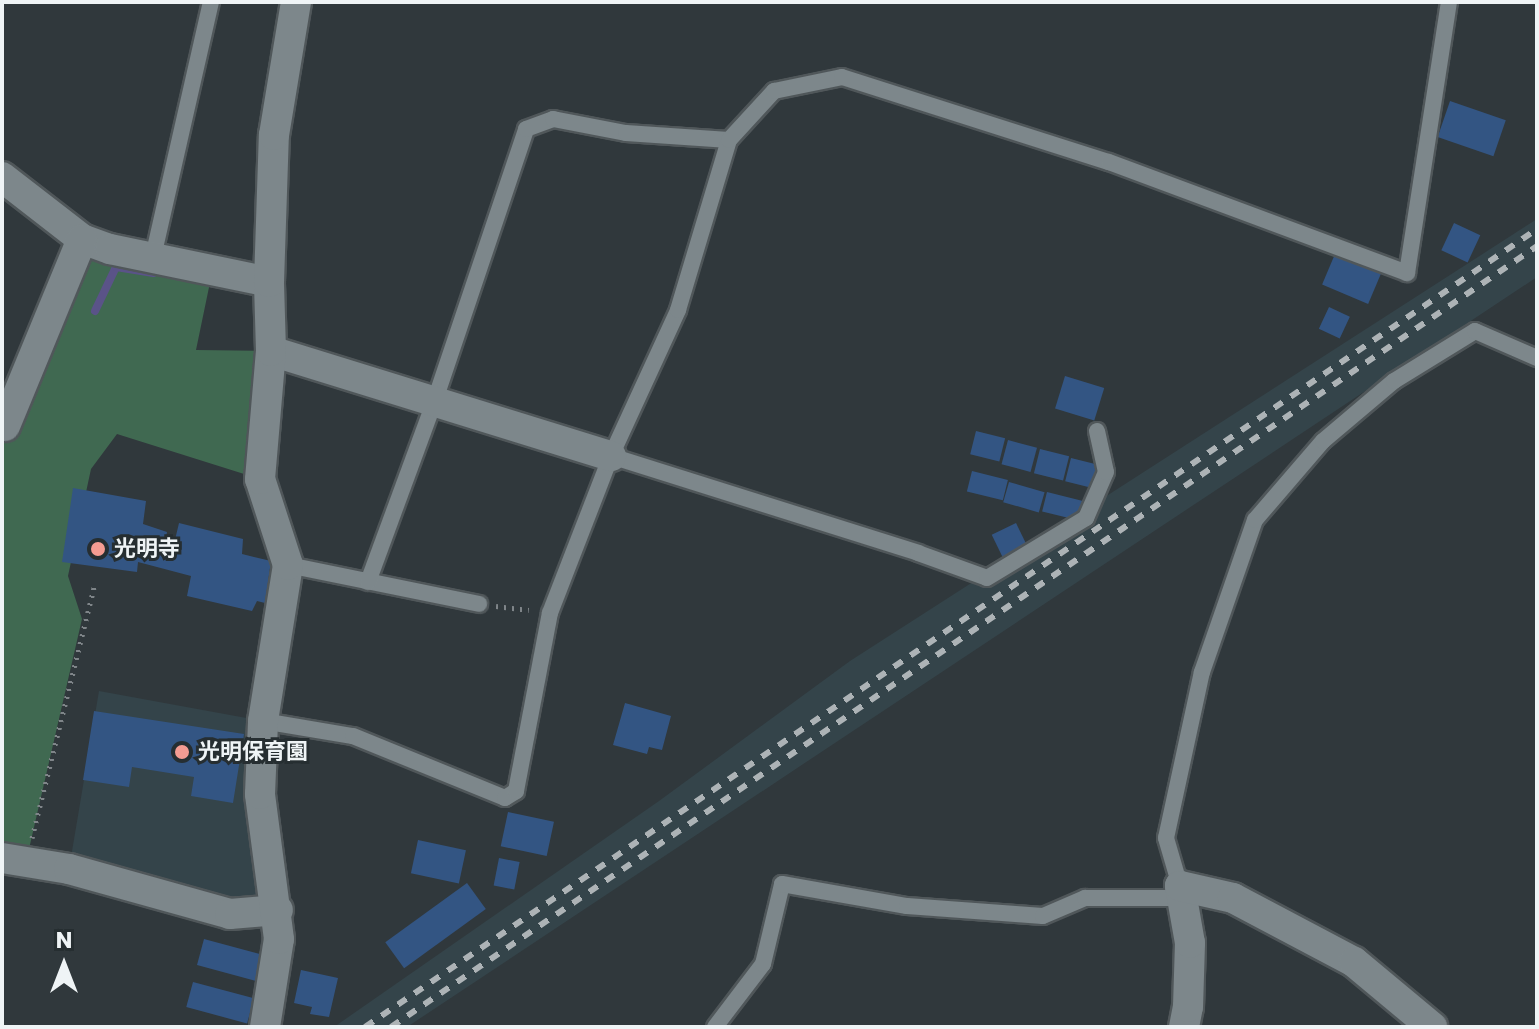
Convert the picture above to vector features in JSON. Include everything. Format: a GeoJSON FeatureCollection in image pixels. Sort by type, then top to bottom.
{"type":"FeatureCollection","features":[{"type":"Feature","properties":{"kind":"street"},"geometry":{"type":"LineString","coordinates":[[265,1027],[279,939],[278,910],[260,794],[263,721],[288,565],[260,479],[271,351],[269,282],[274,135],[296,2]]}},
{"type":"Feature","properties":{"kind":"street"},"geometry":{"type":"LineString","coordinates":[[2,177],[82,239],[110,249],[269,282]]}},
{"type":"Feature","properties":{"kind":"street"},"geometry":{"type":"LineString","coordinates":[[4,429],[82,239]]}},
{"type":"Feature","properties":{"kind":"street"},"geometry":{"type":"LineString","coordinates":[[271,351],[611,456]]}},
{"type":"Feature","properties":{"kind":"street"},"geometry":{"type":"LineString","coordinates":[[9,864],[69,869],[230,914],[278,910]]}},
{"type":"Feature","properties":{"kind":"street"},"geometry":{"type":"LineString","coordinates":[[1184,1027],[1188,1007],[1190,943],[1182,892],[1233,898],[1354,962],[1432,1027]]}},
{"type":"Feature","properties":{"kind":"lane"},"geometry":{"type":"LineString","coordinates":[[153,257],[211,2]]}},
{"type":"Feature","properties":{"kind":"lane"},"geometry":{"type":"LineString","coordinates":[[263,721],[353,736],[505,798],[516,791],[550,613],[611,456],[678,310],[729,140],[774,91],[842,77],[1109,162],[1407,273],[1449,2]]}},
{"type":"Feature","properties":{"kind":"lane"},"geometry":{"type":"LineString","coordinates":[[368,582],[434,403],[526,129],[553,119],[626,133],[729,140]]}},
{"type":"Feature","properties":{"kind":"lane"},"geometry":{"type":"LineString","coordinates":[[715,1027],[763,964],[782,884],[907,906],[1043,916],[1085,898],[1182,892],[1166,838],[1202,672],[1255,520],[1323,441],[1394,381],[1475,331],[1537,358]]}},
{"type":"Feature","properties":{"kind":"lane"},"geometry":{"type":"LineString","coordinates":[[611,456],[987,578],[1086,518],[1106,472],[1097,431]]}},
{"type":"Feature","properties":{"kind":"lane"},"geometry":{"type":"LineString","coordinates":[[288,565],[479,604]]}},
{"type":"Feature","properties":{"kind":"path"},"geometry":{"type":"LineString","coordinates":[[9,864],[94,587]]}},
{"type":"Feature","properties":{"kind":"path"},"geometry":{"type":"LineString","coordinates":[[479,604],[550,613]]}},
{"type":"Feature","properties":{"kind":"shaded area"},"geometry":{"type":"Polygon","coordinates":[[[1537,219],[1537,277],[407,1027],[334,1027],[659,801],[850,661],[1537,219]]]}},
{"type":"Feature","properties":{"kind":"shaded area"},"geometry":{"type":"Polygon","coordinates":[[[99,691],[263,721],[278,910],[69,869],[99,691]]]}},
{"type":"Feature","properties":{"kind":"green space"},"geometry":{"type":"Polygon","coordinates":[[[82,239],[213,268],[196,350],[271,351],[260,479],[117,434],[91,469],[68,576],[82,619],[26,862],[2,858],[2,432],[82,239]]]}},
{"type":"Feature","properties":{"kind":"building"},"geometry":{"type":"Polygon","coordinates":[[[1450,101],[1506,120],[1493,156],[1438,137],[1450,101]]]}},
{"type":"Feature","properties":{"kind":"building"},"geometry":{"type":"Polygon","coordinates":[[[1454,223],[1480,235],[1468,262],[1441,250],[1454,223]]]}},
{"type":"Feature","properties":{"kind":"building"},"geometry":{"type":"Polygon","coordinates":[[[1335,254],[1381,274],[1368,304],[1322,284],[1335,254]]]}},
{"type":"Feature","properties":{"kind":"building"},"geometry":{"type":"Polygon","coordinates":[[[1329,307],[1350,317],[1340,338],[1319,329],[1329,307]]]}},
{"type":"Feature","properties":{"kind":"building"},"geometry":{"type":"Polygon","coordinates":[[[1065,376],[1104,388],[1094,421],[1055,409],[1065,376]]]}},
{"type":"Feature","properties":{"kind":"building"},"geometry":{"type":"Polygon","coordinates":[[[976,431],[1005,438],[999,462],[970,454],[976,431]]]}},
{"type":"Feature","properties":{"kind":"building"},"geometry":{"type":"Polygon","coordinates":[[[1008,440],[1037,448],[1031,472],[1002,464],[1008,440]]]}},
{"type":"Feature","properties":{"kind":"building"},"geometry":{"type":"Polygon","coordinates":[[[1040,449],[1069,456],[1063,481],[1034,473],[1040,449]]]}},
{"type":"Feature","properties":{"kind":"building"},"geometry":{"type":"Polygon","coordinates":[[[1071,458],[1100,465],[1094,489],[1065,481],[1071,458]]]}},
{"type":"Feature","properties":{"kind":"building"},"geometry":{"type":"Polygon","coordinates":[[[972,471],[1008,480],[1003,500],[967,491],[972,471]]]}},
{"type":"Feature","properties":{"kind":"building"},"geometry":{"type":"Polygon","coordinates":[[[1009,482],[1045,492],[1039,512],[1003,502],[1009,482]]]}},
{"type":"Feature","properties":{"kind":"building"},"geometry":{"type":"Polygon","coordinates":[[[73,488],[146,501],[143,524],[167,532],[165,543],[174,544],[179,523],[243,539],[242,554],[271,561],[265,603],[257,601],[252,611],[187,596],[191,576],[138,562],[137,572],[62,562],[73,488]]]}},
{"type":"Feature","properties":{"kind":"building"},"geometry":{"type":"Polygon","coordinates":[[[1047,492],[1083,501],[1078,520],[1042,511],[1047,492]]]}},
{"type":"Feature","properties":{"kind":"building"},"geometry":{"type":"Polygon","coordinates":[[[1016,523],[1028,548],[1004,560],[992,535],[1016,523]]]}},
{"type":"Feature","properties":{"kind":"building"},"geometry":{"type":"Polygon","coordinates":[[[625,703],[671,716],[662,750],[649,747],[647,754],[613,745],[625,703]]]}},
{"type":"Feature","properties":{"kind":"building"},"geometry":{"type":"Polygon","coordinates":[[[94,711],[244,734],[233,803],[191,796],[194,777],[132,767],[129,787],[83,780],[94,711]]]}},
{"type":"Feature","properties":{"kind":"building"},"geometry":{"type":"Polygon","coordinates":[[[508,812],[554,822],[547,856],[501,846],[508,812]]]}},
{"type":"Feature","properties":{"kind":"building"},"geometry":{"type":"Polygon","coordinates":[[[418,840],[466,850],[459,883],[411,873],[418,840]]]}},
{"type":"Feature","properties":{"kind":"building"},"geometry":{"type":"Polygon","coordinates":[[[499,858],[520,862],[514,889],[494,885],[499,858]]]}},
{"type":"Feature","properties":{"kind":"building"},"geometry":{"type":"Polygon","coordinates":[[[467,883],[486,909],[404,968],[385,942],[467,883]]]}},
{"type":"Feature","properties":{"kind":"building"},"geometry":{"type":"Polygon","coordinates":[[[204,939],[264,955],[257,981],[197,965],[204,939]]]}},
{"type":"Feature","properties":{"kind":"building"},"geometry":{"type":"Polygon","coordinates":[[[301,970],[338,978],[329,1017],[310,1014],[312,1007],[294,1003],[301,970]]]}},
{"type":"Feature","properties":{"kind":"building"},"geometry":{"type":"Polygon","coordinates":[[[193,982],[254,998],[247,1023],[186,1007],[193,982]]]}},
{"type":"Feature","properties":{"kind":"waterway"},"geometry":{"type":"LineString","coordinates":[[95,311],[116,267],[154,273]]}},
{"type":"Feature","properties":{"kind":"railway"},"geometry":{"type":"LineString","coordinates":[[365,1027],[1537,229]]}},
{"type":"Feature","properties":{"kind":"railway"},"geometry":{"type":"LineString","coordinates":[[391,1027],[1537,246]]}},
{"type":"Feature","properties":{"kind":"place","name":"光明寺"},"geometry":{"type":"Point","coordinates":[98,549]}},
{"type":"Feature","properties":{"kind":"place","name":"光明保育園"},"geometry":{"type":"Point","coordinates":[182,752]}}]}
